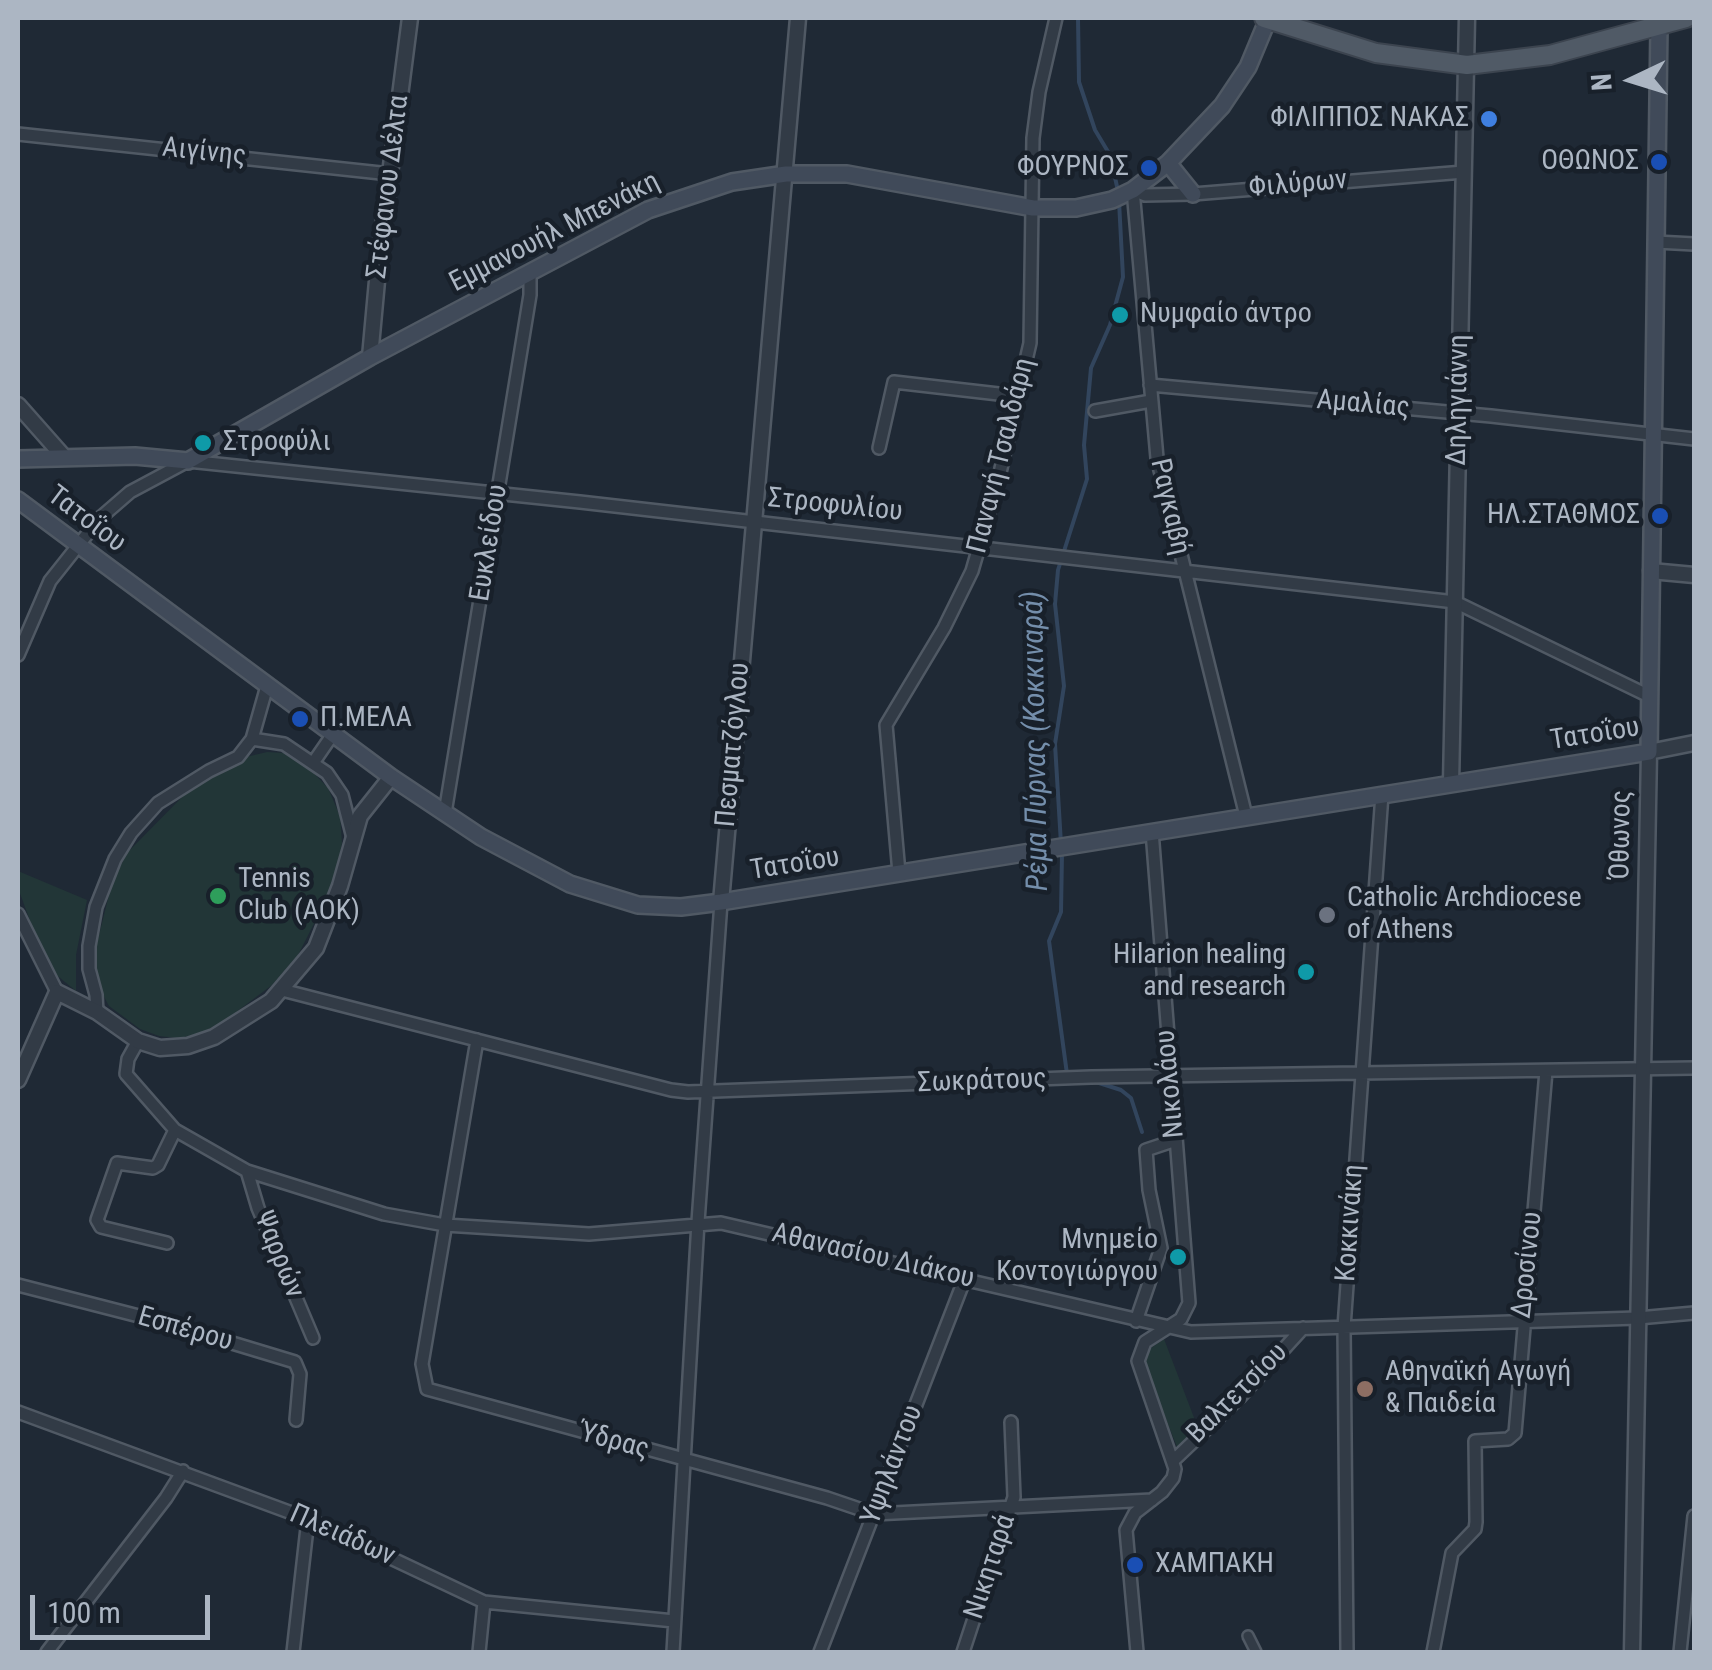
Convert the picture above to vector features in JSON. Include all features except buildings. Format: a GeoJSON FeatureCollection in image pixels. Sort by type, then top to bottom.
{"type":"FeatureCollection","features":[{"type":"Feature","properties":{"kind":"main road","name":"Εμμανουήλ Μπενάκη"},"geometry":{"type":"LineString","coordinates":[[188,460],[530,272],[677,199],[753,177],[854,174],[1032,208],[1076,208],[1112,200],[1133,190],[1168,163],[1238,85],[1266,18]]}},
{"type":"Feature","properties":{"kind":"main road"},"geometry":{"type":"LineString","coordinates":[[1266,18],[1376,53],[1466,65],[1550,54],[1659,22],[1686,18]]}},
{"type":"Feature","properties":{"kind":"main road","name":"Όθωνος"},"geometry":{"type":"LineString","coordinates":[[1648,752],[1659,22]]}},
{"type":"Feature","properties":{"kind":"main road"},"geometry":{"type":"LineString","coordinates":[[1168,163],[1193,194]]}},
{"type":"Feature","properties":{"kind":"main road","name":"Στροφυλίου"},"geometry":{"type":"LineString","coordinates":[[18,459],[135,456],[188,460]]}},
{"type":"Feature","properties":{"kind":"main road","name":"Τατοΐου"},"geometry":{"type":"LineString","coordinates":[[18,500],[332,734],[445,813],[522,860],[590,892],[638,905],[721,902],[1648,752]]}},
{"type":"Feature","properties":{"kind":"street","name":"Στέφανου Δέλτα"},"geometry":{"type":"LineString","coordinates":[[370,357],[410,18]]}},
{"type":"Feature","properties":{"kind":"street","name":"Πεσματζόγλου"},"geometry":{"type":"LineString","coordinates":[[673,1652],[721,902],[798,18]]}},
{"type":"Feature","properties":{"kind":"street","name":"Παναγή Τσαλδάρη"},"geometry":{"type":"LineString","coordinates":[[899,872],[886,724],[944,628],[981,547],[1033,321],[1035,115],[1056,18]]}},
{"type":"Feature","properties":{"kind":"street","name":"Δηληγιάννη"},"geometry":{"type":"LineString","coordinates":[[1451,783],[1468,18]]}},
{"type":"Feature","properties":{"kind":"street","name":"Αιγίνης"},"geometry":{"type":"LineString","coordinates":[[18,134],[390,174]]}},
{"type":"Feature","properties":{"kind":"street","name":"Φιλύρων"},"geometry":{"type":"LineString","coordinates":[[1133,190],[1145,195],[1193,194],[1464,172]]}},
{"type":"Feature","properties":{"kind":"street","name":"Ραγκαβή"},"geometry":{"type":"LineString","coordinates":[[1133,190],[1157,458],[1246,816]]}},
{"type":"Feature","properties":{"kind":"street"},"geometry":{"type":"LineString","coordinates":[[1656,242],[1694,244]]}},
{"type":"Feature","properties":{"kind":"street","name":"Ευκλείδου"},"geometry":{"type":"LineString","coordinates":[[445,813],[530,296],[530,272]]}},
{"type":"Feature","properties":{"kind":"street"},"geometry":{"type":"LineString","coordinates":[[880,448],[894,382],[1016,396]]}},
{"type":"Feature","properties":{"kind":"street","name":"Αμαλίας"},"geometry":{"type":"LineString","coordinates":[[1150,385],[1694,439]]}},
{"type":"Feature","properties":{"kind":"street"},"geometry":{"type":"LineString","coordinates":[[1095,411],[1151,401]]}},
{"type":"Feature","properties":{"kind":"street"},"geometry":{"type":"LineString","coordinates":[[18,405],[64,457]]}},
{"type":"Feature","properties":{"kind":"street","name":"Στροφυλίου"},"geometry":{"type":"LineString","coordinates":[[188,460],[1455,602],[1650,696]]}},
{"type":"Feature","properties":{"kind":"street","name":"Εμμανουήλ Μπενάκη"},"geometry":{"type":"LineString","coordinates":[[18,654],[44,590],[78,545],[116,503],[188,460]]}},
{"type":"Feature","properties":{"kind":"street"},"geometry":{"type":"LineString","coordinates":[[1651,571],[1694,575]]}},
{"type":"Feature","properties":{"kind":"street"},"geometry":{"type":"LineString","coordinates":[[97,1012],[88,958],[91,932],[104,885],[124,844],[158,802],[238,758],[252,739],[268,686]]}},
{"type":"Feature","properties":{"kind":"street"},"geometry":{"type":"LineString","coordinates":[[313,763],[332,734]]}},
{"type":"Feature","properties":{"kind":"street"},"geometry":{"type":"LineString","coordinates":[[252,739],[284,744],[327,774],[342,795],[353,838]]}},
{"type":"Feature","properties":{"kind":"street","name":"Τατοΐου"},"geometry":{"type":"LineString","coordinates":[[1648,752],[1694,743]]}},
{"type":"Feature","properties":{"kind":"street","name":"Όθωνος"},"geometry":{"type":"LineString","coordinates":[[1632,1652],[1648,752]]}},
{"type":"Feature","properties":{"kind":"street"},"geometry":{"type":"LineString","coordinates":[[18,914],[20,930],[57,992],[97,1012],[138,1042],[174,1048],[214,1037],[282,990],[316,948],[340,886],[360,816],[391,777]]}},
{"type":"Feature","properties":{"kind":"street","name":"Κοκκινάκη"},"geometry":{"type":"LineString","coordinates":[[1348,1652],[1344,1327],[1382,794]]}},
{"type":"Feature","properties":{"kind":"street","name":"Νικολάου"},"geometry":{"type":"LineString","coordinates":[[1152,831],[1189,1303],[1181,1319],[1145,1342],[1138,1361],[1174,1460]]}},
{"type":"Feature","properties":{"kind":"street","name":"Σωκράτους"},"geometry":{"type":"LineString","coordinates":[[282,990],[671,1090],[708,1092],[1091,1077],[1694,1068]]}},
{"type":"Feature","properties":{"kind":"street"},"geometry":{"type":"LineString","coordinates":[[18,1080],[57,992]]}},
{"type":"Feature","properties":{"kind":"street","name":"Ύδρας"},"geometry":{"type":"LineString","coordinates":[[477,1040],[422,1364],[427,1389],[874,1514],[1152,1500]]}},
{"type":"Feature","properties":{"kind":"street","name":"Αθανασίου Διάκου"},"geometry":{"type":"LineString","coordinates":[[138,1042],[128,1059],[126,1074],[175,1130],[247,1171],[384,1214],[445,1224],[590,1234],[698,1222],[752,1229],[1192,1332],[1694,1313]]}},
{"type":"Feature","properties":{"kind":"street","name":"Δροσίνου"},"geometry":{"type":"LineString","coordinates":[[1433,1652],[1452,1553],[1472,1533],[1476,1522],[1475,1441],[1508,1439],[1515,1433],[1546,1070]]}},
{"type":"Feature","properties":{"kind":"street"},"geometry":{"type":"LineString","coordinates":[[167,1242],[101,1227],[98,1220],[118,1162],[158,1166],[175,1130]]}},
{"type":"Feature","properties":{"kind":"street"},"geometry":{"type":"LineString","coordinates":[[1136,1321],[1161,1248],[1149,1190],[1146,1150],[1176,1140]]}},
{"type":"Feature","properties":{"kind":"street","name":"Ψαρρών"},"geometry":{"type":"LineString","coordinates":[[247,1171],[258,1208],[313,1338]]}},
{"type":"Feature","properties":{"kind":"street","name":"Υψηλάντου"},"geometry":{"type":"LineString","coordinates":[[820,1652],[965,1278]]}},
{"type":"Feature","properties":{"kind":"street","name":"Εσπέρου"},"geometry":{"type":"LineString","coordinates":[[18,1285],[296,1362],[300,1374],[296,1420]]}},
{"type":"Feature","properties":{"kind":"street","name":"Βαλτετσίου"},"geometry":{"type":"LineString","coordinates":[[1137,1652],[1126,1530],[1135,1513],[1173,1478],[1174,1460],[1240,1397],[1302,1328]]}},
{"type":"Feature","properties":{"kind":"street","name":"Πλειάδων"},"geometry":{"type":"LineString","coordinates":[[18,1412],[308,1518],[484,1602],[674,1621]]}},
{"type":"Feature","properties":{"kind":"street","name":"Νικηταρά"},"geometry":{"type":"LineString","coordinates":[[963,1652],[1012,1508],[1011,1422]]}},
{"type":"Feature","properties":{"kind":"street"},"geometry":{"type":"LineString","coordinates":[[47,1652],[166,1498],[182,1471]]}},
{"type":"Feature","properties":{"kind":"street"},"geometry":{"type":"LineString","coordinates":[[1680,1652],[1694,1516]]}},
{"type":"Feature","properties":{"kind":"street"},"geometry":{"type":"LineString","coordinates":[[293,1652],[308,1518]]}},
{"type":"Feature","properties":{"kind":"street"},"geometry":{"type":"LineString","coordinates":[[480,1652],[484,1602]]}},
{"type":"Feature","properties":{"kind":"street"},"geometry":{"type":"LineString","coordinates":[[1248,1636],[1256,1652]]}},
{"type":"Feature","properties":{"kind":"green space","name":"Tennis Club (AOK)"},"geometry":{"type":"Polygon","coordinates":[[[267,752],[285,753],[306,765],[328,788],[340,816],[342,843],[335,877],[322,908],[298,955],[272,985],[219,1025],[176,1038],[140,1029],[109,1006],[96,982],[96,947],[112,883],[127,853],[187,792],[242,758],[267,752]]]}},
{"type":"Feature","properties":{"kind":"green space"},"geometry":{"type":"Polygon","coordinates":[[[18,871],[87,900],[76,955],[76,991],[44,959],[18,888],[18,871]]]}},
{"type":"Feature","properties":{"kind":"green space"},"geometry":{"type":"Polygon","coordinates":[[[1164,1339],[1198,1428],[1177,1447],[1144,1364],[1148,1350],[1164,1339]]]}},
{"type":"Feature","properties":{"kind":"waterway","name":"Ρέμα Πύρνας (Κοκκιναρά)"},"geometry":{"type":"LineString","coordinates":[[1078,18],[1079,82],[1095,130],[1110,155],[1118,191]]}},
{"type":"Feature","properties":{"kind":"waterway","name":"Ρέμα Πύρνας (Κοκκιναρά)"},"geometry":{"type":"LineString","coordinates":[[1061,844],[1055,744],[1064,686],[1055,604],[1058,570],[1087,479],[1084,445],[1091,368],[1110,325],[1123,277],[1119,201]]}},
{"type":"Feature","properties":{"kind":"waterway","name":"Ρέμα Πύρνας (Κοκκιναρά)"},"geometry":{"type":"LineString","coordinates":[[1062,853],[1061,912],[1049,941],[1067,1074]]}},
{"type":"Feature","properties":{"kind":"waterway","name":"Ρέμα Πύρνας (Κοκκιναρά)"},"geometry":{"type":"LineString","coordinates":[[1096,1082],[1121,1090],[1131,1098],[1142,1132]]}},
{"type":"Feature","properties":{"kind":"place","name":"ΦΙΛΙΠΠΟΣ ΝΑΚΑΣ"},"geometry":{"type":"Point","coordinates":[1489,119]}},
{"type":"Feature","properties":{"kind":"place","name":"ΟΘΩΝΟΣ"},"geometry":{"type":"Point","coordinates":[1659,162]}},
{"type":"Feature","properties":{"kind":"place","name":"ΦΟΥΡΝΟΣ"},"geometry":{"type":"Point","coordinates":[1149,168]}},
{"type":"Feature","properties":{"kind":"place","name":"Νυμφαίο άντρο"},"geometry":{"type":"Point","coordinates":[1120,315]}},
{"type":"Feature","properties":{"kind":"place","name":"Στροφύλι"},"geometry":{"type":"Point","coordinates":[203,443]}},
{"type":"Feature","properties":{"kind":"place","name":"ΗΛ.ΣΤΑΘΜΟΣ"},"geometry":{"type":"Point","coordinates":[1660,516]}},
{"type":"Feature","properties":{"kind":"place","name":"Π.ΜΕΛΑ"},"geometry":{"type":"Point","coordinates":[300,719]}},
{"type":"Feature","properties":{"kind":"place","name":"Tennis Club (AOK)"},"geometry":{"type":"Point","coordinates":[218,896]}},
{"type":"Feature","properties":{"kind":"place","name":"Catholic Archdiocese of Athens"},"geometry":{"type":"Point","coordinates":[1327,915]}},
{"type":"Feature","properties":{"kind":"place","name":"Hilarion healing and research"},"geometry":{"type":"Point","coordinates":[1306,972]}},
{"type":"Feature","properties":{"kind":"place","name":"Μνημείο Κοντογιώργου"},"geometry":{"type":"Point","coordinates":[1178,1257]}},
{"type":"Feature","properties":{"kind":"place","name":"Αθηναϊκή Αγωγή & Παιδεία"},"geometry":{"type":"Point","coordinates":[1365,1389]}},
{"type":"Feature","properties":{"kind":"place","name":"ΧΑΜΠΑΚΗ"},"geometry":{"type":"Point","coordinates":[1135,1565]}}]}
